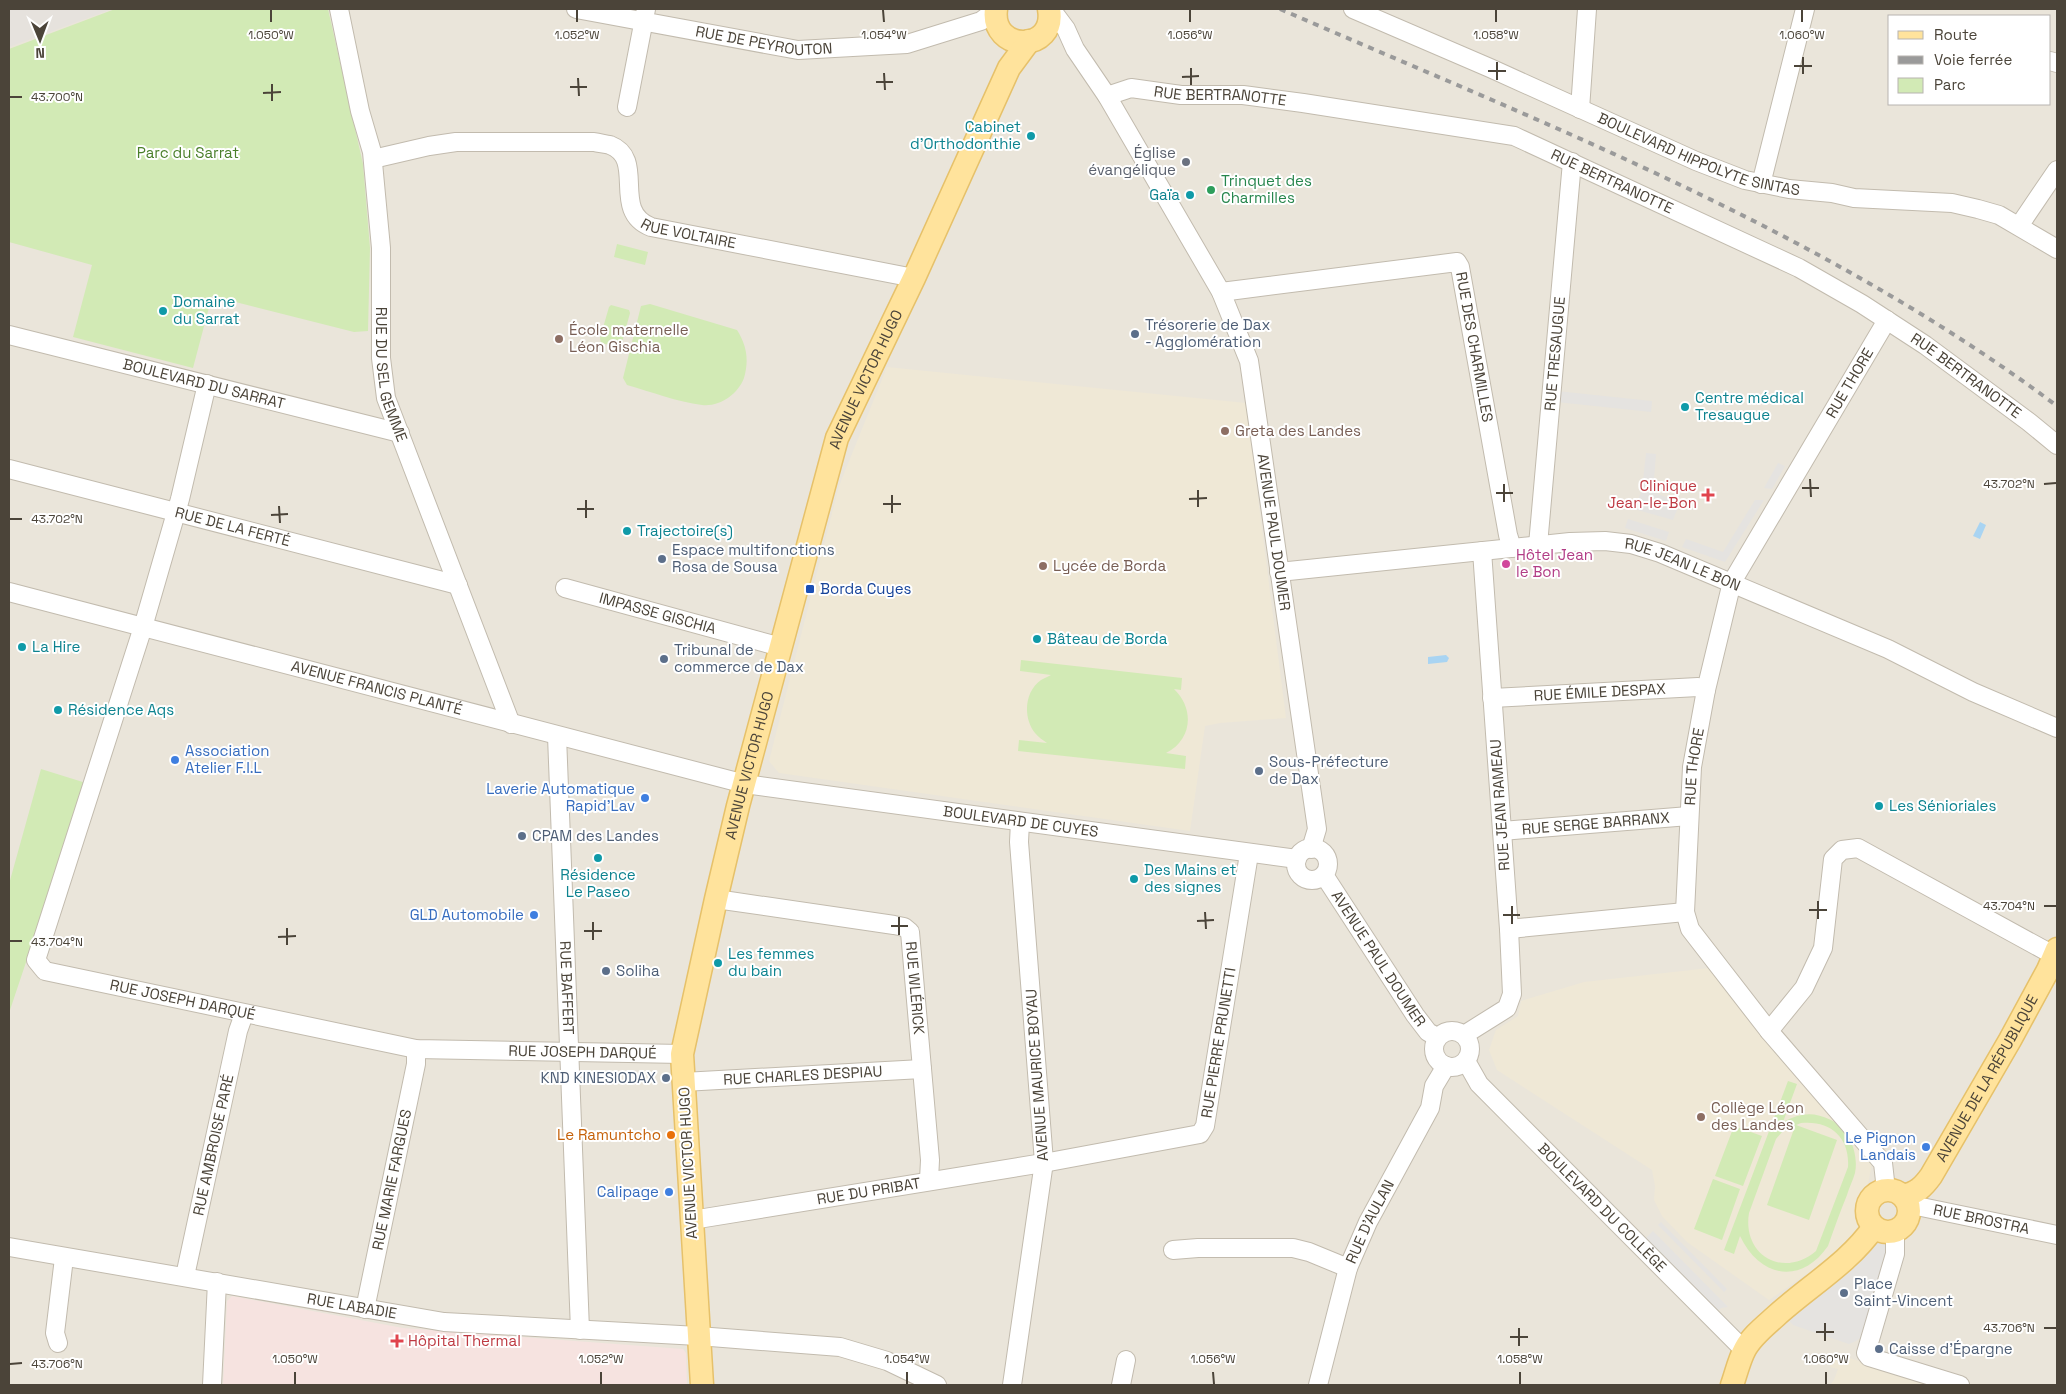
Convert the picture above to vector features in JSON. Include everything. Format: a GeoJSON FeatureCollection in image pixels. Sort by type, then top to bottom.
{"type":"FeatureCollection","features":[{"type":"Feature","properties":{"kind":"main road"},"geometry":{"type":"LineString","coordinates":[[995,20],[1018,42],[1036,38],[1050,25],[1050,9]]}},
{"type":"Feature","properties":{"kind":"main road"},"geometry":{"type":"LineString","coordinates":[[995,20],[1009,68]]}},
{"type":"Feature","properties":{"kind":"main road","name":"AVENUE VICTOR HUGO"},"geometry":{"type":"LineString","coordinates":[[702,1385],[682,1054],[716,899],[781,647],[838,438],[914,278],[1009,68],[1036,38]]}},
{"type":"Feature","properties":{"kind":"main road","name":"AVENUE DE LA RÉPUBLIQUE"},"geometry":{"type":"LineString","coordinates":[[1899,1197],[1913,1194],[1922,1188],[1931,1176],[2010,1040],[2056,954]]}},
{"type":"Feature","properties":{"kind":"main road"},"geometry":{"type":"LineString","coordinates":[[1732,1385],[1744,1350],[1773,1318],[1863,1243],[1885,1228],[1901,1227],[1908,1216],[1899,1197],[1879,1192],[1869,1201],[1867,1215],[1885,1228]]}},
{"type":"Feature","properties":{"kind":"street","name":"RUE DU SEL GEMME"},"geometry":{"type":"LineString","coordinates":[[339,9],[360,111],[373,159],[382,248],[381,358],[386,398],[511,724]]}},
{"type":"Feature","properties":{"kind":"street","name":"RUE DE PEYROUTON"},"geometry":{"type":"LineString","coordinates":[[576,9],[644,16],[798,50],[907,44],[995,20]]}},
{"type":"Feature","properties":{"kind":"street","name":"AVENUE PAUL DOUMER"},"geometry":{"type":"LineString","coordinates":[[1050,9],[1066,29],[1075,49],[1107,96],[1221,292],[1248,361],[1317,829],[1304,854]]}},
{"type":"Feature","properties":{"kind":"street","name":"BOULEVARD HIPPOLYTE SINTAS"},"geometry":{"type":"LineString","coordinates":[[1353,9],[1490,68],[1696,161],[1761,184],[1854,198],[1952,203],[1998,215],[2057,248]]}},
{"type":"Feature","properties":{"kind":"street"},"geometry":{"type":"LineString","coordinates":[[1580,109],[1587,9]]}},
{"type":"Feature","properties":{"kind":"street"},"geometry":{"type":"LineString","coordinates":[[1761,184],[1805,9]]}},
{"type":"Feature","properties":{"kind":"street"},"geometry":{"type":"LineString","coordinates":[[627,107],[644,16]]}},
{"type":"Feature","properties":{"kind":"street","name":"AVENUE PAUL DOUMER"},"geometry":{"type":"LineString","coordinates":[[1036,38],[1060,40],[1075,49]]}},
{"type":"Feature","properties":{"kind":"street","name":"RUE BERTRANOTTE"},"geometry":{"type":"LineString","coordinates":[[1107,96],[1131,88],[1181,95],[1243,95],[1514,136],[1799,268],[1887,320],[1925,345],[2057,445]]}},
{"type":"Feature","properties":{"kind":"street","name":"RUE VOLTAIRE"},"geometry":{"type":"LineString","coordinates":[[373,159],[456,142],[594,142],[611,146],[622,154],[627,162],[631,207],[634,215],[641,223],[651,227],[914,278]]}},
{"type":"Feature","properties":{"kind":"street","name":"RUE TRESAUGUE"},"geometry":{"type":"LineString","coordinates":[[1538,545],[1572,162]]}},
{"type":"Feature","properties":{"kind":"street"},"geometry":{"type":"LineString","coordinates":[[2019,226],[2057,170]]}},
{"type":"Feature","properties":{"kind":"street","name":"RUE DES CHARMILLES"},"geometry":{"type":"LineString","coordinates":[[1221,292],[1450,261],[1457,262],[1460,267],[1508,535],[1512,548]]}},
{"type":"Feature","properties":{"kind":"street","name":"RUE THORE"},"geometry":{"type":"LineString","coordinates":[[1887,320],[1732,582],[1706,690],[1692,767],[1685,912],[1690,929],[1769,1031],[1883,1163],[1899,1197]]}},
{"type":"Feature","properties":{"kind":"street","name":"BOULEVARD DU SARRAT"},"geometry":{"type":"LineString","coordinates":[[9,335],[400,433]]}},
{"type":"Feature","properties":{"kind":"street"},"geometry":{"type":"LineString","coordinates":[[143,628],[176,512],[208,384]]}},
{"type":"Feature","properties":{"kind":"street","name":"RUE DE LA FERTÉ"},"geometry":{"type":"LineString","coordinates":[[9,469],[458,586]]}},
{"type":"Feature","properties":{"kind":"street","name":"RUE JEAN LE BON"},"geometry":{"type":"LineString","coordinates":[[1279,572],[1570,542],[1605,541],[1631,544],[1660,553],[1732,582],[1888,649],[1973,692],[2057,728]]}},
{"type":"Feature","properties":{"kind":"street","name":"RUE JEAN RAMEAU"},"geometry":{"type":"LineString","coordinates":[[1464,1035],[1507,1008],[1512,994],[1482,551]]}},
{"type":"Feature","properties":{"kind":"street","name":"IMPASSE GISCHIA"},"geometry":{"type":"LineString","coordinates":[[565,588],[781,647]]}},
{"type":"Feature","properties":{"kind":"street","name":"AVENUE FRANCIS PLANTÉ"},"geometry":{"type":"LineString","coordinates":[[9,592],[745,784]]}},
{"type":"Feature","properties":{"kind":"street","name":"RUE JOSEPH DARQUÉ"},"geometry":{"type":"LineString","coordinates":[[143,628],[36,960],[45,971],[416,1049],[682,1054]]}},
{"type":"Feature","properties":{"kind":"street","name":"RUE ÉMILE DESPAX"},"geometry":{"type":"LineString","coordinates":[[1492,698],[1698,687],[1706,690]]}},
{"type":"Feature","properties":{"kind":"street","name":"RUE BAFFERT"},"geometry":{"type":"LineString","coordinates":[[557,736],[580,1330]]}},
{"type":"Feature","properties":{"kind":"street","name":"BOULEVARD DE CUYES"},"geometry":{"type":"LineString","coordinates":[[745,784],[1249,854],[1304,854]]}},
{"type":"Feature","properties":{"kind":"street","name":"RUE SERGE BARRANX"},"geometry":{"type":"LineString","coordinates":[[1502,831],[1689,816]]}},
{"type":"Feature","properties":{"kind":"street","name":"AVENUE MAURICE BOYAU"},"geometry":{"type":"LineString","coordinates":[[1012,1385],[1044,1162],[1019,842],[1020,822]]}},
{"type":"Feature","properties":{"kind":"street"},"geometry":{"type":"LineString","coordinates":[[1769,1031],[1804,988],[1823,948],[1833,859],[1842,850],[1858,848],[2056,954]]}},
{"type":"Feature","properties":{"kind":"street"},"geometry":{"type":"LineString","coordinates":[[1321,851],[1328,860],[1327,870],[1324,875],[1315,880],[1304,878],[1298,870],[1304,854],[1321,851]]}},
{"type":"Feature","properties":{"kind":"street","name":"RUE PIERRE PRUNETTI"},"geometry":{"type":"LineString","coordinates":[[1044,1162],[1195,1135],[1204,1130],[1249,854]]}},
{"type":"Feature","properties":{"kind":"street","name":"AVENUE PAUL DOUMER"},"geometry":{"type":"LineString","coordinates":[[1324,875],[1415,1015],[1428,1032],[1437,1037]]}},
{"type":"Feature","properties":{"kind":"street","name":"RUE WLÉRICK"},"geometry":{"type":"LineString","coordinates":[[716,899],[894,925],[904,927],[910,932],[930,1160],[929,1180]]}},
{"type":"Feature","properties":{"kind":"street"},"geometry":{"type":"LineString","coordinates":[[1509,929],[1685,912]]}},
{"type":"Feature","properties":{"kind":"street","name":"RUE AMBROISE PARÉ"},"geometry":{"type":"LineString","coordinates":[[185,1276],[238,1031],[244,1014]]}},
{"type":"Feature","properties":{"kind":"street"},"geometry":{"type":"LineString","coordinates":[[1447,1031],[1459,1032],[1464,1035],[1470,1050],[1466,1061],[1457,1067],[1440,1064],[1434,1054],[1434,1042],[1437,1037],[1447,1031]]}},
{"type":"Feature","properties":{"kind":"street","name":"RUE MARIE FARGUES"},"geometry":{"type":"LineString","coordinates":[[365,1309],[416,1064],[416,1049]]}},
{"type":"Feature","properties":{"kind":"street","name":"BOULEVARD DU COLLÈGE"},"geometry":{"type":"LineString","coordinates":[[1466,1061],[1479,1084],[1744,1350]]}},
{"type":"Feature","properties":{"kind":"street","name":"RUE D'AULAN"},"geometry":{"type":"LineString","coordinates":[[1321,1384],[1348,1268],[1368,1222],[1430,1108],[1434,1086],[1446,1066]]}},
{"type":"Feature","properties":{"kind":"street","name":"RUE CHARLES DESPIAU"},"geometry":{"type":"LineString","coordinates":[[684,1082],[922,1069]]}},
{"type":"Feature","properties":{"kind":"street","name":"RUE DU PRIBAT"},"geometry":{"type":"LineString","coordinates":[[692,1220],[1044,1162]]}},
{"type":"Feature","properties":{"kind":"street","name":"RUE BROSTRA"},"geometry":{"type":"LineString","coordinates":[[1899,1197],[2057,1234]]}},
{"type":"Feature","properties":{"kind":"street"},"geometry":{"type":"LineString","coordinates":[[1885,1228],[1895,1254],[1866,1353],[1869,1357],[1960,1385]]}},
{"type":"Feature","properties":{"kind":"street","name":"RUE LABADIE"},"geometry":{"type":"LineString","coordinates":[[9,1248],[185,1276],[444,1322],[698,1336],[840,1347],[887,1361],[938,1385]]}},
{"type":"Feature","properties":{"kind":"street"},"geometry":{"type":"LineString","coordinates":[[1173,1250],[1198,1248],[1293,1248],[1309,1252],[1348,1268]]}},
{"type":"Feature","properties":{"kind":"street"},"geometry":{"type":"LineString","coordinates":[[58,1343],[55,1333],[64,1258]]}},
{"type":"Feature","properties":{"kind":"street"},"geometry":{"type":"LineString","coordinates":[[212,1385],[217,1282]]}},
{"type":"Feature","properties":{"kind":"street"},"geometry":{"type":"LineString","coordinates":[[1121,1385],[1126,1360]]}},
{"type":"Feature","properties":{"kind":"shaded area"},"geometry":{"type":"Polygon","coordinates":[[[9,9],[2057,9],[2057,1385],[9,1385],[9,9]]]}},
{"type":"Feature","properties":{"kind":"shaded area"},"geometry":{"type":"Polygon","coordinates":[[[9,9],[112,9],[9,47],[9,9]]]}},
{"type":"Feature","properties":{"kind":"shaded area","name":"Lycée de Borda"},"geometry":{"type":"Polygon","coordinates":[[[887,367],[1246,403],[1286,718],[1220,723],[1205,726],[1190,831],[779,773],[769,761],[839,486],[887,367]]]}},
{"type":"Feature","properties":{"kind":"shaded area"},"geometry":{"type":"Polygon","coordinates":[[[1557,391],[1652,401],[1651,412],[1556,402],[1557,391]]]}},
{"type":"Feature","properties":{"kind":"shaded area"},"geometry":{"type":"Polygon","coordinates":[[[1646,453],[1656,454],[1653,492],[1673,500],[1677,510],[1673,520],[1634,509],[1642,490],[1646,453]]]}},
{"type":"Feature","properties":{"kind":"shaded area"},"geometry":{"type":"Polygon","coordinates":[[[1778,463],[1785,466],[1772,489],[1764,488],[1778,463]]]}},
{"type":"Feature","properties":{"kind":"shaded area"},"geometry":{"type":"Polygon","coordinates":[[[1755,500],[1764,500],[1725,562],[1682,547],[1686,539],[1723,552],[1755,500]]]}},
{"type":"Feature","properties":{"kind":"shaded area"},"geometry":{"type":"Polygon","coordinates":[[[1628,519],[1669,532],[1666,541],[1625,528],[1628,519]]]}},
{"type":"Feature","properties":{"kind":"shaded area","name":"Collège Léon des Landes"},"geometry":{"type":"Polygon","coordinates":[[[1709,968],[1872,1163],[1858,1239],[1769,1300],[1687,1242],[1662,1216],[1654,1200],[1655,1186],[1652,1170],[1497,1070],[1489,1050],[1496,1030],[1518,1016],[1521,1001],[1584,982],[1709,968]]]}},
{"type":"Feature","properties":{"kind":"shaded area"},"geometry":{"type":"Polygon","coordinates":[[[1661,1222],[1727,1289],[1724,1292],[1658,1225],[1661,1222]]]}},
{"type":"Feature","properties":{"kind":"shaded area"},"geometry":{"type":"Polygon","coordinates":[[[1653,1231],[1728,1307],[1721,1308],[1715,1314],[1643,1241],[1653,1231]]]}},
{"type":"Feature","properties":{"kind":"shaded area","name":"Place Saint-Vincent"},"geometry":{"type":"Polygon","coordinates":[[[1879,1241],[1889,1245],[1889,1250],[1860,1338],[1849,1344],[1793,1325],[1789,1321],[1788,1317],[1879,1241]]]}},
{"type":"Feature","properties":{"kind":"shaded area","name":"Hôpital Thermal"},"geometry":{"type":"Polygon","coordinates":[[[232,1296],[403,1328],[683,1349],[686,1353],[687,1385],[223,1385],[227,1301],[232,1296]]]}},
{"type":"Feature","properties":{"kind":"shaded area"},"geometry":{"type":"Polygon","coordinates":[[[1834,1353],[1931,1385],[1830,1385],[1838,1369],[1830,1367],[1834,1353]]]}},
{"type":"Feature","properties":{"kind":"green space","name":"Parc du Sarrat"},"geometry":{"type":"Polygon","coordinates":[[[115,9],[328,9],[363,164],[370,248],[368,331],[354,332],[212,296],[193,368],[73,337],[92,265],[9,242],[9,49],[115,9]]]}},
{"type":"Feature","properties":{"kind":"green space"},"geometry":{"type":"Polygon","coordinates":[[[617,244],[648,252],[645,265],[614,257],[617,244]]]}},
{"type":"Feature","properties":{"kind":"green space"},"geometry":{"type":"Polygon","coordinates":[[[650,304],[737,330],[745,347],[746,365],[744,378],[733,394],[722,402],[702,405],[627,385],[623,378],[641,306],[650,304]]]}},
{"type":"Feature","properties":{"kind":"green space"},"geometry":{"type":"Polygon","coordinates":[[[611,305],[629,310],[630,313],[621,346],[618,347],[601,343],[600,338],[611,305]]]}},
{"type":"Feature","properties":{"kind":"green space"},"geometry":{"type":"Polygon","coordinates":[[[1021,660],[1182,678],[1181,690],[1174,689],[1181,697],[1185,706],[1188,724],[1181,740],[1166,753],[1186,756],[1185,769],[1018,751],[1019,740],[1047,743],[1031,727],[1028,720],[1027,705],[1028,698],[1035,685],[1051,675],[1020,671],[1021,660]]]}},
{"type":"Feature","properties":{"kind":"green space"},"geometry":{"type":"Polygon","coordinates":[[[41,769],[86,783],[9,1013],[9,884],[41,769]]]}},
{"type":"Feature","properties":{"kind":"green space"},"geometry":{"type":"Polygon","coordinates":[[[1788,1081],[1797,1084],[1783,1122],[1807,1114],[1824,1117],[1843,1129],[1848,1135],[1854,1150],[1855,1173],[1828,1246],[1806,1267],[1794,1271],[1781,1271],[1770,1268],[1758,1261],[1748,1250],[1740,1236],[1734,1254],[1724,1250],[1788,1081]],[[1821,1124],[1796,1125],[1837,1140],[1809,1220],[1767,1205],[1795,1126],[1782,1132],[1776,1139],[1749,1213],[1749,1228],[1752,1241],[1758,1251],[1778,1262],[1791,1263],[1803,1259],[1816,1251],[1848,1167],[1848,1156],[1842,1139],[1829,1128],[1821,1124]]]}},
{"type":"Feature","properties":{"kind":"green space"},"geometry":{"type":"Polygon","coordinates":[[[1734,1126],[1762,1136],[1743,1186],[1715,1176],[1734,1126]]]}},
{"type":"Feature","properties":{"kind":"green space"},"geometry":{"type":"Polygon","coordinates":[[[1713,1179],[1740,1189],[1722,1240],[1694,1229],[1713,1179]]]}},
{"type":"Feature","properties":{"kind":"water"},"geometry":{"type":"Polygon","coordinates":[[[1980,522],[1986,525],[1980,539],[1973,536],[1980,522]]]}},
{"type":"Feature","properties":{"kind":"water"},"geometry":{"type":"Polygon","coordinates":[[[1446,655],[1449,658],[1447,662],[1428,664],[1428,657],[1446,655]]]}},
{"type":"Feature","properties":{"kind":"railway"},"geometry":{"type":"LineString","coordinates":[[1280,9],[1581,139],[1680,185],[1778,234],[1874,286],[1967,343],[2057,406]]}},
{"type":"Feature","properties":{"kind":"place","name":"Cabinet d'Orthodonthie"},"geometry":{"type":"Point","coordinates":[1031,136]}},
{"type":"Feature","properties":{"kind":"place","name":"Église évangélique"},"geometry":{"type":"Point","coordinates":[1186,162]}},
{"type":"Feature","properties":{"kind":"place","name":"Trinquet des Charmilles"},"geometry":{"type":"Point","coordinates":[1211,190]}},
{"type":"Feature","properties":{"kind":"place","name":"Gaïa"},"geometry":{"type":"Point","coordinates":[1190,195]}},
{"type":"Feature","properties":{"kind":"place","name":"Domaine du Sarrat"},"geometry":{"type":"Point","coordinates":[163,311]}},
{"type":"Feature","properties":{"kind":"place","name":"Trésorerie de Dax - Agglomération"},"geometry":{"type":"Point","coordinates":[1135,334]}},
{"type":"Feature","properties":{"kind":"place","name":"École maternelle Léon Gischia"},"geometry":{"type":"Point","coordinates":[559,339]}},
{"type":"Feature","properties":{"kind":"place","name":"Centre médical Tresaugue"},"geometry":{"type":"Point","coordinates":[1685,407]}},
{"type":"Feature","properties":{"kind":"place","name":"Greta des Landes"},"geometry":{"type":"Point","coordinates":[1225,431]}},
{"type":"Feature","properties":{"kind":"place","name":"Clinique Jean-le-Bon"},"geometry":{"type":"Point","coordinates":[1708,495]}},
{"type":"Feature","properties":{"kind":"place","name":"Trajectoire(s)"},"geometry":{"type":"Point","coordinates":[627,531]}},
{"type":"Feature","properties":{"kind":"place","name":"Espace multifonctions Rosa de Sousa"},"geometry":{"type":"Point","coordinates":[662,559]}},
{"type":"Feature","properties":{"kind":"place","name":"Hôtel Jean le Bon"},"geometry":{"type":"Point","coordinates":[1506,564]}},
{"type":"Feature","properties":{"kind":"place","name":"Lycée de Borda"},"geometry":{"type":"Point","coordinates":[1043,566]}},
{"type":"Feature","properties":{"kind":"place","name":"Borda Cuyes"},"geometry":{"type":"Point","coordinates":[810,589]}},
{"type":"Feature","properties":{"kind":"place","name":"Bâteau de Borda"},"geometry":{"type":"Point","coordinates":[1037,639]}},
{"type":"Feature","properties":{"kind":"place","name":"La Hire"},"geometry":{"type":"Point","coordinates":[22,647]}},
{"type":"Feature","properties":{"kind":"place","name":"Tribunal de commerce de Dax"},"geometry":{"type":"Point","coordinates":[664,659]}},
{"type":"Feature","properties":{"kind":"place","name":"Résidence Aqs"},"geometry":{"type":"Point","coordinates":[58,710]}},
{"type":"Feature","properties":{"kind":"place","name":"Association Atelier F.I.L"},"geometry":{"type":"Point","coordinates":[175,760]}},
{"type":"Feature","properties":{"kind":"place","name":"Sous-Préfecture de Dax"},"geometry":{"type":"Point","coordinates":[1259,771]}},
{"type":"Feature","properties":{"kind":"place","name":"Laverie Automatique Rapid'Lav"},"geometry":{"type":"Point","coordinates":[645,798]}},
{"type":"Feature","properties":{"kind":"place","name":"Les Sénioriales"},"geometry":{"type":"Point","coordinates":[1879,806]}},
{"type":"Feature","properties":{"kind":"place","name":"CPAM des Landes"},"geometry":{"type":"Point","coordinates":[522,836]}},
{"type":"Feature","properties":{"kind":"place","name":"Résidence Le Paseo"},"geometry":{"type":"Point","coordinates":[598,858]}},
{"type":"Feature","properties":{"kind":"place","name":"Des Mains et des signes"},"geometry":{"type":"Point","coordinates":[1134,879]}},
{"type":"Feature","properties":{"kind":"place","name":"GLD Automobile"},"geometry":{"type":"Point","coordinates":[534,915]}},
{"type":"Feature","properties":{"kind":"place","name":"Les femmes du bain"},"geometry":{"type":"Point","coordinates":[718,963]}},
{"type":"Feature","properties":{"kind":"place","name":"Soliha"},"geometry":{"type":"Point","coordinates":[606,971]}},
{"type":"Feature","properties":{"kind":"place","name":"KND KINESIODAX"},"geometry":{"type":"Point","coordinates":[666,1078]}},
{"type":"Feature","properties":{"kind":"place","name":"Collège Léon des Landes"},"geometry":{"type":"Point","coordinates":[1701,1117]}},
{"type":"Feature","properties":{"kind":"place","name":"Le Ramuntcho"},"geometry":{"type":"Point","coordinates":[671,1135]}},
{"type":"Feature","properties":{"kind":"place","name":"Le Pignon Landais"},"geometry":{"type":"Point","coordinates":[1926,1147]}},
{"type":"Feature","properties":{"kind":"place","name":"Calipage"},"geometry":{"type":"Point","coordinates":[669,1192]}},
{"type":"Feature","properties":{"kind":"place","name":"Place Saint-Vincent"},"geometry":{"type":"Point","coordinates":[1844,1293]}},
{"type":"Feature","properties":{"kind":"place","name":"Hôpital Thermal"},"geometry":{"type":"Point","coordinates":[397,1341]}},
{"type":"Feature","properties":{"kind":"place","name":"Caisse d'Épargne"},"geometry":{"type":"Point","coordinates":[1879,1349]}}]}
